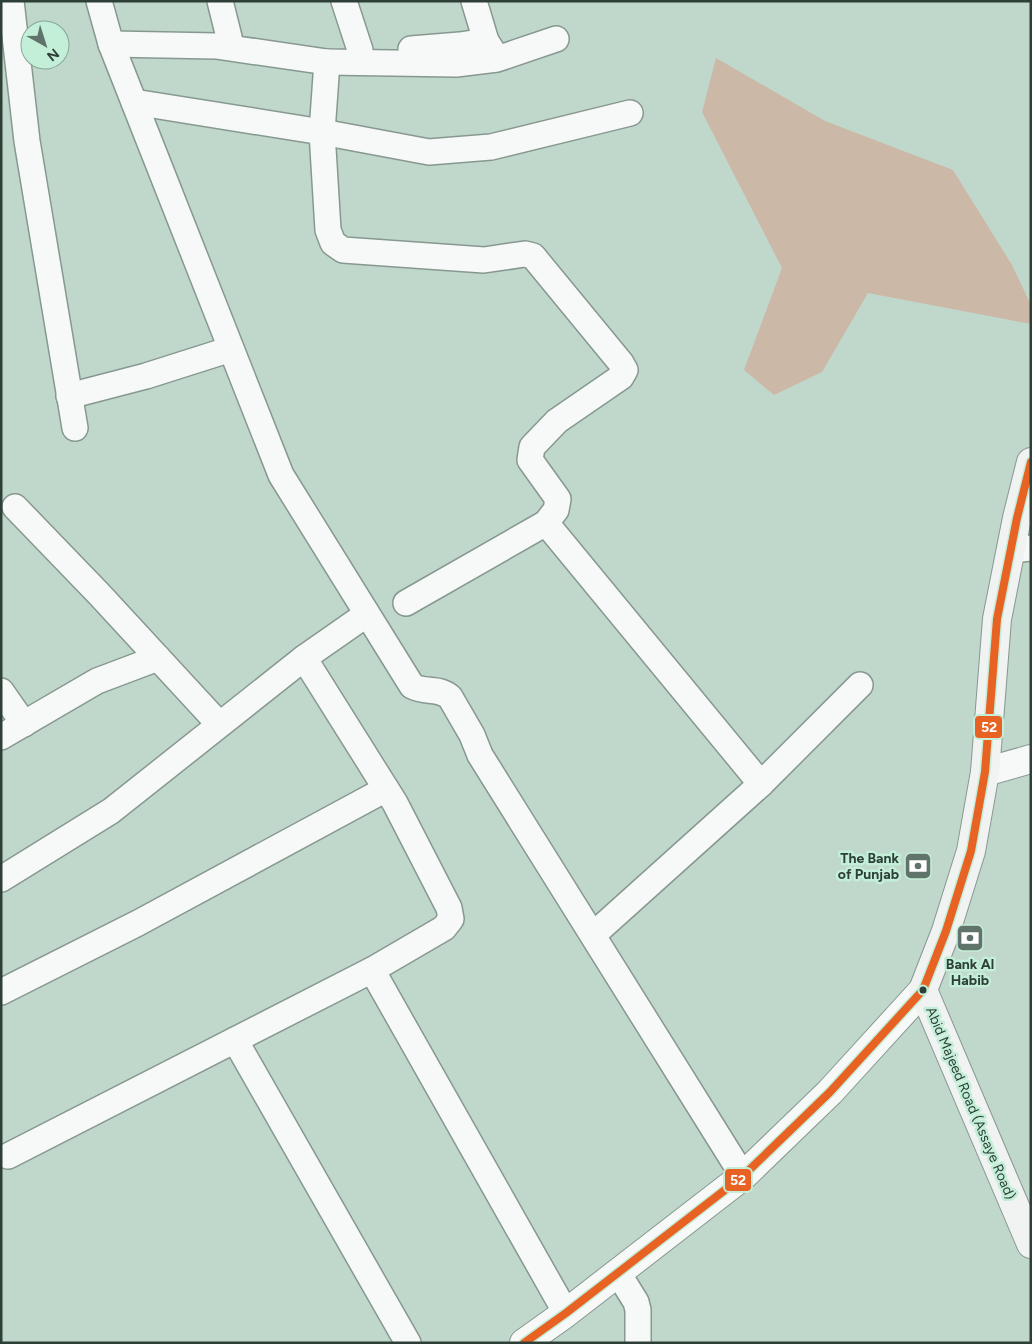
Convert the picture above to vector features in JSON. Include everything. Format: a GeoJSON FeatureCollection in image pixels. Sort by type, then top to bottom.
{"type":"FeatureCollection","features":[{"type":"Feature","properties":{"kind":"main road"},"geometry":{"type":"LineString","coordinates":[[923,990],[946,931],[971,851],[984,772],[996,619],[1020,549],[1031,462]]}},
{"type":"Feature","properties":{"kind":"main road","name":"Abid Majeed Road (Assaye Road)"},"geometry":{"type":"LineString","coordinates":[[923,990],[1031,1244]]}},
{"type":"Feature","properties":{"kind":"street"},"geometry":{"type":"LineString","coordinates":[[11,1],[27,141],[74,428]]}},
{"type":"Feature","properties":{"kind":"street"},"geometry":{"type":"LineString","coordinates":[[220,1],[230,37]]}},
{"type":"Feature","properties":{"kind":"street"},"geometry":{"type":"LineString","coordinates":[[344,1],[360,50]]}},
{"type":"Feature","properties":{"kind":"street"},"geometry":{"type":"LineString","coordinates":[[474,1],[492,50]]}},
{"type":"Feature","properties":{"kind":"street"},"geometry":{"type":"LineString","coordinates":[[105,23],[360,50],[417,49],[460,45],[492,50]]}},
{"type":"Feature","properties":{"kind":"street"},"geometry":{"type":"LineString","coordinates":[[105,23],[216,46],[327,62],[456,64],[492,50],[556,39]]}},
{"type":"Feature","properties":{"kind":"street"},"geometry":{"type":"LineString","coordinates":[[105,23],[134,102],[281,475],[412,686],[445,692],[450,697],[472,735],[480,755],[743,1176]]}},
{"type":"Feature","properties":{"kind":"street"},"geometry":{"type":"LineString","coordinates":[[327,62],[322,132],[328,230],[333,243],[343,250],[484,260],[525,254],[533,256],[621,363],[624,370],[620,377],[557,420],[532,447],[530,460],[558,499],[556,510],[546,523],[406,603]]}},
{"type":"Feature","properties":{"kind":"street"},"geometry":{"type":"LineString","coordinates":[[134,102],[322,132],[429,152],[491,147],[630,113]]}},
{"type":"Feature","properties":{"kind":"street"},"geometry":{"type":"LineString","coordinates":[[69,396],[146,376],[231,349]]}},
{"type":"Feature","properties":{"kind":"street"},"geometry":{"type":"LineString","coordinates":[[15,507],[99,594],[219,724]]}},
{"type":"Feature","properties":{"kind":"street"},"geometry":{"type":"LineString","coordinates":[[546,523],[762,784]]}},
{"type":"Feature","properties":{"kind":"street"},"geometry":{"type":"LineString","coordinates":[[1,879],[111,810],[304,658],[366,614]]}},
{"type":"Feature","properties":{"kind":"street"},"geometry":{"type":"LineString","coordinates":[[1,737],[97,681],[158,658]]}},
{"type":"Feature","properties":{"kind":"street"},"geometry":{"type":"LineString","coordinates":[[8,1156],[372,970],[444,928],[452,918],[449,908],[386,789],[304,658]]}},
{"type":"Feature","properties":{"kind":"street"},"geometry":{"type":"LineString","coordinates":[[593,935],[762,784],[860,685]]}},
{"type":"Feature","properties":{"kind":"street"},"geometry":{"type":"LineString","coordinates":[[1,691],[24,724]]}},
{"type":"Feature","properties":{"kind":"street"},"geometry":{"type":"LineString","coordinates":[[984,772],[1031,759]]}},
{"type":"Feature","properties":{"kind":"street"},"geometry":{"type":"LineString","coordinates":[[1,992],[138,923],[386,789]]}},
{"type":"Feature","properties":{"kind":"street"},"geometry":{"type":"LineString","coordinates":[[372,970],[566,1313]]}},
{"type":"Feature","properties":{"kind":"street"},"geometry":{"type":"LineString","coordinates":[[524,1343],[566,1313],[743,1176],[830,1092],[923,990]]}},
{"type":"Feature","properties":{"kind":"street"},"geometry":{"type":"LineString","coordinates":[[235,1040],[408,1343]]}},
{"type":"Feature","properties":{"kind":"street"},"geometry":{"type":"LineString","coordinates":[[618,1273],[636,1302],[638,1310],[638,1343]]}},
{"type":"Feature","properties":{"kind":"shaded area"},"geometry":{"type":"Polygon","coordinates":[[[716,58],[825,121],[953,170],[1012,265],[1031,305],[1031,324],[868,293],[822,372],[774,395],[744,370],[782,268],[702,112],[716,58]]]}},
{"type":"Feature","properties":{"kind":"transit line","name":"52"},"geometry":{"type":"LineString","coordinates":[[524,1343],[566,1313],[743,1176],[830,1092],[923,990],[946,931],[971,851],[985,772],[997,619],[1017,518],[1031,462]]}},
{"type":"Feature","properties":{"kind":"place","name":"The Bank of Punjab"},"geometry":{"type":"Point","coordinates":[918,866]}},
{"type":"Feature","properties":{"kind":"place","name":"Bank Al Habib"},"geometry":{"type":"Point","coordinates":[970,938]}}]}
